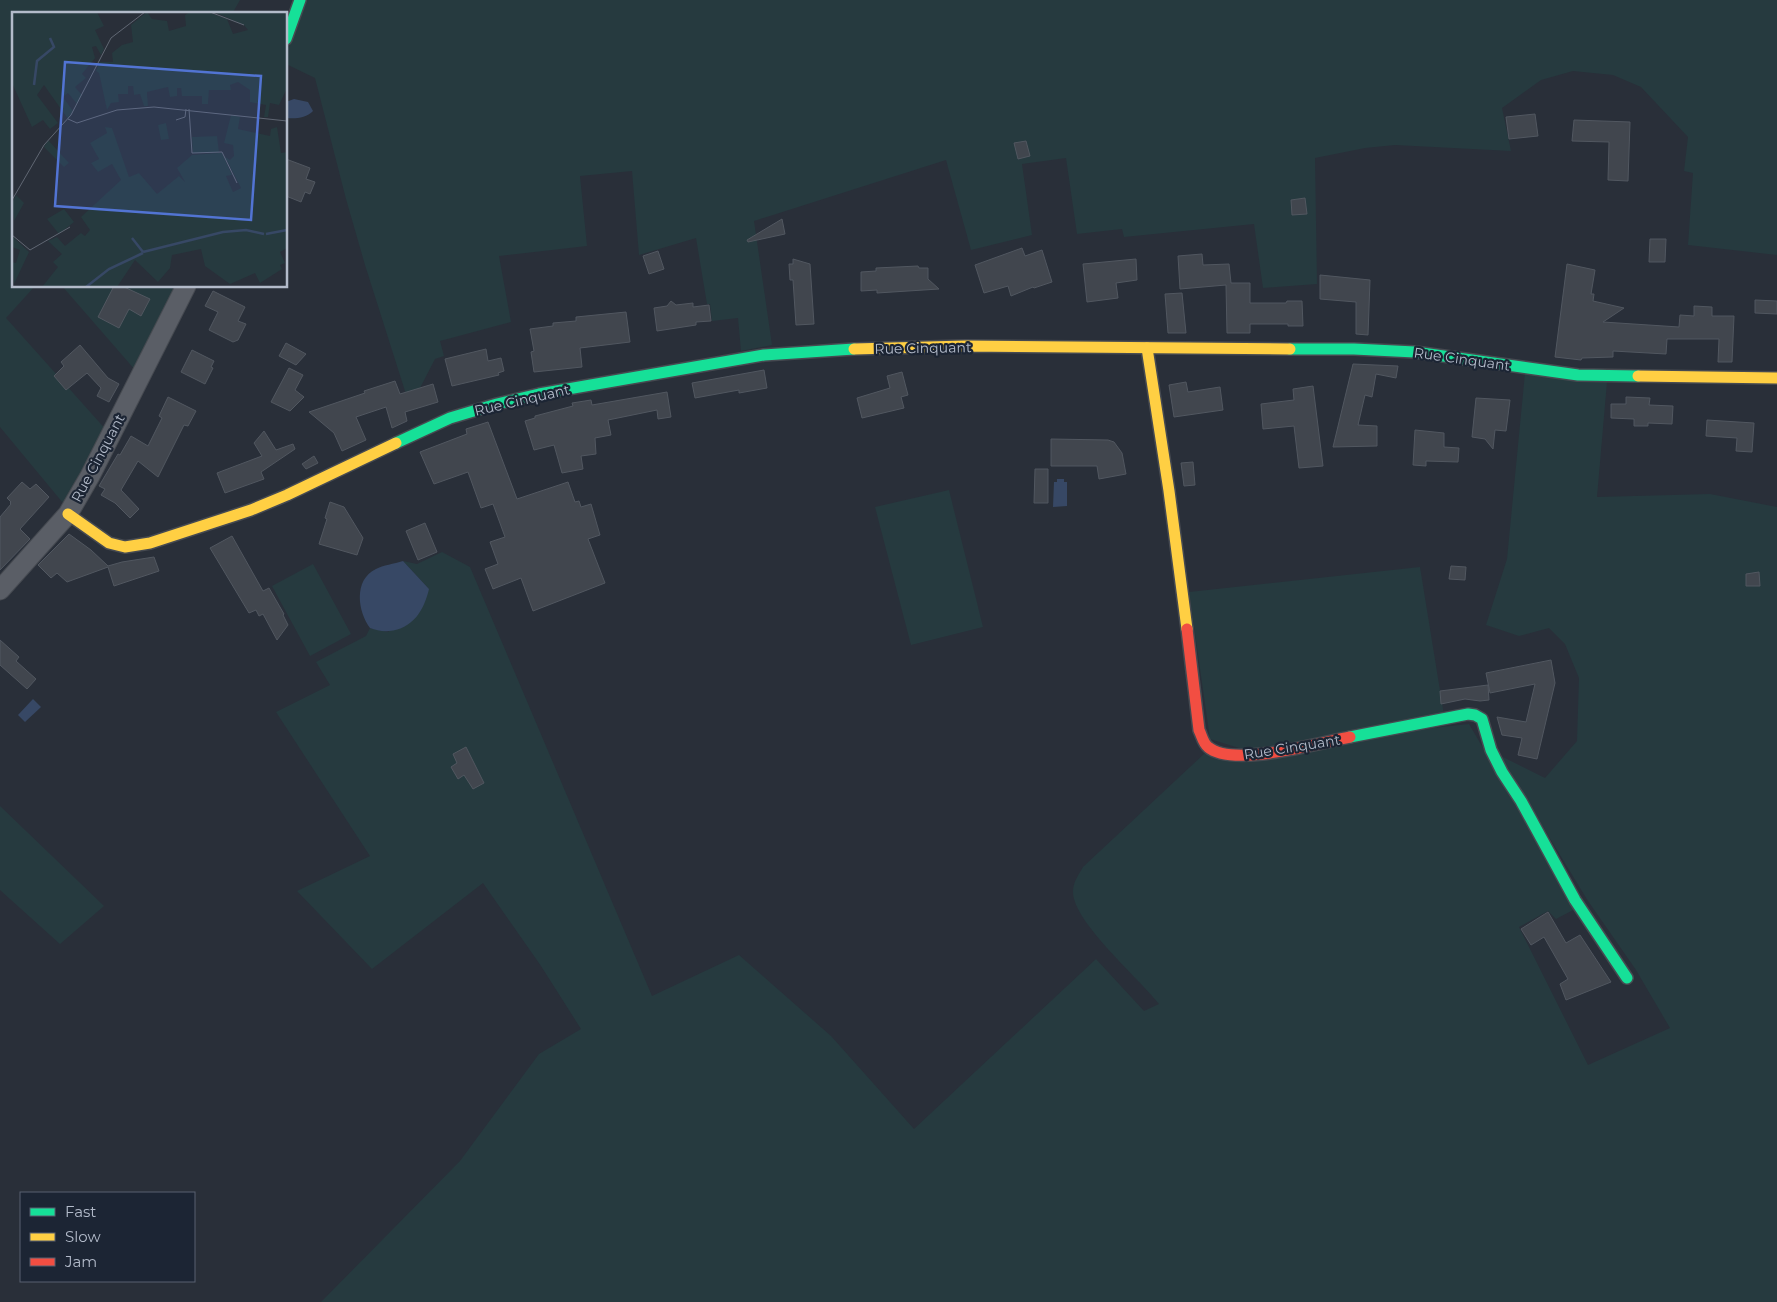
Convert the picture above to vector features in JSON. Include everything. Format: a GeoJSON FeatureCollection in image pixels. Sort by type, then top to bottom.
{"type":"FeatureCollection","features":[{"type":"Feature","properties":{"kind":"street"},"geometry":{"type":"LineString","coordinates":[[288,33],[300,0]]}},
{"type":"Feature","properties":{"kind":"street","name":"Rue Cinquant"},"geometry":{"type":"LineString","coordinates":[[185,288],[90,476],[68,514],[109,543],[125,547],[150,543],[251,510],[450,418],[497,404],[540,394],[764,355],[827,350],[965,346],[1354,349],[1415,352],[1578,375],[1743,379],[1777,378]]}},
{"type":"Feature","properties":{"kind":"street","name":"Rue Cinquant"},"geometry":{"type":"LineString","coordinates":[[1147,348],[1168,484],[1200,730],[1204,743],[1212,750],[1233,756],[1253,756],[1468,714],[1475,715],[1482,719],[1491,750],[1502,772],[1521,801],[1575,900],[1627,978]]}},
{"type":"Feature","properties":{"kind":"street"},"geometry":{"type":"LineString","coordinates":[[0,590],[68,514]]}},
{"type":"Feature","properties":{"kind":"green space"},"geometry":{"type":"Polygon","coordinates":[[[0,0],[240,0],[233,12],[12,12],[12,288],[33,288],[6,318],[108,432],[68,509],[0,427],[0,0]]]}},
{"type":"Feature","properties":{"kind":"green space"},"geometry":{"type":"Polygon","coordinates":[[[306,0],[1777,0],[1777,255],[1688,245],[1693,173],[1684,171],[1688,137],[1641,87],[1613,75],[1573,71],[1541,80],[1502,108],[1511,151],[1395,145],[1365,148],[1315,158],[1317,284],[1263,288],[1254,224],[1124,237],[1122,229],[1077,234],[1066,158],[1022,164],[1032,235],[971,250],[946,160],[754,221],[772,345],[741,351],[738,318],[712,321],[710,304],[707,304],[696,238],[639,255],[632,171],[580,176],[587,246],[499,256],[511,322],[440,341],[444,356],[435,359],[411,410],[365,265],[315,78],[288,65],[288,48],[306,0]]]}},
{"type":"Feature","properties":{"kind":"green space"},"geometry":{"type":"Polygon","coordinates":[[[64,288],[175,288],[177,290],[136,371],[64,288]]]}},
{"type":"Feature","properties":{"kind":"green space"},"geometry":{"type":"Polygon","coordinates":[[[1525,373],[1607,382],[1597,497],[1710,494],[1777,507],[1777,1302],[321,1302],[460,1161],[539,1054],[581,1029],[541,966],[483,883],[372,969],[297,891],[370,856],[276,712],[330,685],[316,662],[366,636],[370,628],[388,632],[429,589],[403,561],[417,564],[442,552],[470,567],[652,996],[739,955],[831,1036],[914,1129],[1096,959],[1144,1011],[1159,1004],[1095,934],[1076,904],[1073,888],[1083,867],[1205,753],[1469,724],[1577,908],[1556,919],[1548,911],[1519,927],[1588,1065],[1670,1028],[1636,970],[1588,901],[1499,755],[1545,778],[1577,741],[1579,678],[1565,644],[1549,628],[1519,636],[1486,625],[1507,559],[1525,373]]]}},
{"type":"Feature","properties":{"kind":"green space"},"geometry":{"type":"Polygon","coordinates":[[[949,490],[983,627],[911,645],[875,507],[949,490]]]}},
{"type":"Feature","properties":{"kind":"green space"},"geometry":{"type":"Polygon","coordinates":[[[313,564],[351,634],[310,656],[272,586],[313,564]]]}},
{"type":"Feature","properties":{"kind":"green space"},"geometry":{"type":"Polygon","coordinates":[[[1420,567],[1444,715],[1252,752],[1210,739],[1189,592],[1420,567]]]}},
{"type":"Feature","properties":{"kind":"green space"},"geometry":{"type":"Polygon","coordinates":[[[0,806],[104,906],[60,944],[0,890],[0,806]]]}},
{"type":"Feature","properties":{"kind":"water"},"geometry":{"type":"Polygon","coordinates":[[[294,99],[308,102],[313,111],[301,118],[288,118],[288,101],[294,99]]]}},
{"type":"Feature","properties":{"kind":"water"},"geometry":{"type":"Polygon","coordinates":[[[1057,479],[1064,479],[1064,482],[1067,482],[1067,506],[1053,507],[1054,482],[1057,482],[1057,479]]]}},
{"type":"Feature","properties":{"kind":"water"},"geometry":{"type":"Polygon","coordinates":[[[403,561],[429,589],[424,604],[416,617],[405,627],[387,631],[370,628],[361,605],[361,588],[364,581],[376,569],[403,561]]]}},
{"type":"Feature","properties":{"kind":"water"},"geometry":{"type":"Polygon","coordinates":[[[33,699],[41,707],[25,722],[18,715],[33,699]]]}},
{"type":"Feature","properties":{"kind":"building"},"geometry":{"type":"Polygon","coordinates":[[[1535,114],[1538,136],[1509,139],[1506,117],[1535,114]]]}},
{"type":"Feature","properties":{"kind":"building"},"geometry":{"type":"Polygon","coordinates":[[[1574,120],[1630,122],[1628,181],[1608,180],[1609,142],[1572,141],[1574,120]]]}},
{"type":"Feature","properties":{"kind":"building"},"geometry":{"type":"Polygon","coordinates":[[[1026,141],[1030,156],[1018,159],[1014,143],[1026,141]]]}},
{"type":"Feature","properties":{"kind":"building"},"geometry":{"type":"Polygon","coordinates":[[[288,160],[310,168],[306,179],[315,182],[310,194],[305,192],[301,202],[288,197],[288,160]]]}},
{"type":"Feature","properties":{"kind":"building"},"geometry":{"type":"Polygon","coordinates":[[[1305,198],[1307,214],[1292,215],[1291,200],[1305,198]]]}},
{"type":"Feature","properties":{"kind":"building"},"geometry":{"type":"Polygon","coordinates":[[[782,219],[785,234],[748,242],[747,240],[782,219]]]}},
{"type":"Feature","properties":{"kind":"building"},"geometry":{"type":"Polygon","coordinates":[[[1650,239],[1666,239],[1665,262],[1649,262],[1650,239]]]}},
{"type":"Feature","properties":{"kind":"building"},"geometry":{"type":"Polygon","coordinates":[[[1022,248],[1025,256],[1042,250],[1052,282],[1011,296],[1008,286],[984,293],[975,265],[1022,248]]]}},
{"type":"Feature","properties":{"kind":"building"},"geometry":{"type":"Polygon","coordinates":[[[658,251],[664,269],[649,274],[643,256],[658,251]]]}},
{"type":"Feature","properties":{"kind":"building"},"geometry":{"type":"Polygon","coordinates":[[[1202,254],[1203,265],[1229,264],[1231,283],[1250,283],[1250,303],[1302,301],[1303,326],[1250,324],[1250,333],[1227,333],[1226,285],[1180,289],[1178,256],[1202,254]]]}},
{"type":"Feature","properties":{"kind":"building"},"geometry":{"type":"Polygon","coordinates":[[[793,259],[810,264],[814,324],[796,325],[793,280],[790,280],[789,264],[793,264],[793,259]]]}},
{"type":"Feature","properties":{"kind":"building"},"geometry":{"type":"Polygon","coordinates":[[[1136,259],[1137,280],[1116,283],[1118,298],[1087,302],[1083,264],[1136,259]]]}},
{"type":"Feature","properties":{"kind":"building"},"geometry":{"type":"Polygon","coordinates":[[[1567,264],[1595,270],[1591,294],[1594,294],[1593,301],[1624,308],[1603,322],[1679,327],[1680,315],[1694,316],[1694,306],[1712,307],[1712,316],[1734,316],[1732,362],[1718,362],[1719,339],[1667,339],[1666,354],[1613,351],[1613,357],[1582,358],[1581,360],[1555,357],[1567,264]]]}},
{"type":"Feature","properties":{"kind":"building"},"geometry":{"type":"Polygon","coordinates":[[[918,266],[919,268],[928,268],[928,279],[939,289],[877,293],[877,290],[861,291],[861,272],[876,271],[876,268],[918,266]]]}},
{"type":"Feature","properties":{"kind":"building"},"geometry":{"type":"Polygon","coordinates":[[[1320,275],[1370,280],[1368,335],[1356,334],[1356,302],[1320,299],[1320,275]]]}},
{"type":"Feature","properties":{"kind":"building"},"geometry":{"type":"Polygon","coordinates":[[[113,288],[126,288],[150,299],[141,316],[129,309],[119,328],[98,317],[113,288]]]}},
{"type":"Feature","properties":{"kind":"building"},"geometry":{"type":"Polygon","coordinates":[[[213,291],[245,307],[238,321],[246,324],[238,340],[233,342],[209,330],[218,312],[205,306],[213,291]]]}},
{"type":"Feature","properties":{"kind":"building"},"geometry":{"type":"Polygon","coordinates":[[[1182,293],[1186,333],[1168,333],[1165,294],[1182,293]]]}},
{"type":"Feature","properties":{"kind":"building"},"geometry":{"type":"Polygon","coordinates":[[[1755,300],[1777,301],[1777,314],[1755,313],[1755,300]]]}},
{"type":"Feature","properties":{"kind":"building"},"geometry":{"type":"Polygon","coordinates":[[[671,301],[676,305],[693,303],[693,307],[709,305],[711,321],[696,322],[696,325],[657,331],[654,308],[667,306],[671,301]]]}},
{"type":"Feature","properties":{"kind":"building"},"geometry":{"type":"Polygon","coordinates":[[[626,312],[630,342],[580,348],[582,367],[534,372],[531,352],[534,351],[530,329],[553,326],[553,323],[576,321],[576,317],[626,312]]]}},
{"type":"Feature","properties":{"kind":"building"},"geometry":{"type":"Polygon","coordinates":[[[286,343],[306,354],[296,365],[279,356],[286,343]]]}},
{"type":"Feature","properties":{"kind":"building"},"geometry":{"type":"Polygon","coordinates":[[[80,345],[108,378],[119,384],[109,402],[97,396],[101,388],[87,373],[66,390],[54,376],[64,366],[61,362],[80,345]]]}},
{"type":"Feature","properties":{"kind":"building"},"geometry":{"type":"Polygon","coordinates":[[[486,349],[488,361],[501,358],[504,371],[498,373],[499,375],[452,386],[445,359],[486,349]]]}},
{"type":"Feature","properties":{"kind":"building"},"geometry":{"type":"Polygon","coordinates":[[[192,350],[214,361],[211,367],[213,368],[205,384],[181,372],[192,350]]]}},
{"type":"Feature","properties":{"kind":"building"},"geometry":{"type":"Polygon","coordinates":[[[1353,364],[1398,366],[1396,378],[1376,374],[1372,397],[1365,395],[1358,425],[1377,426],[1377,446],[1333,447],[1353,364]]]}},
{"type":"Feature","properties":{"kind":"building"},"geometry":{"type":"Polygon","coordinates":[[[289,368],[303,375],[295,390],[304,397],[290,411],[271,402],[289,368]]]}},
{"type":"Feature","properties":{"kind":"building"},"geometry":{"type":"Polygon","coordinates":[[[764,370],[767,388],[739,393],[739,390],[695,398],[692,383],[764,370]]]}},
{"type":"Feature","properties":{"kind":"building"},"geometry":{"type":"Polygon","coordinates":[[[902,372],[908,395],[901,397],[904,408],[862,418],[857,398],[890,388],[887,376],[902,372]]]}},
{"type":"Feature","properties":{"kind":"building"},"geometry":{"type":"Polygon","coordinates":[[[395,381],[400,394],[433,384],[438,402],[405,412],[407,421],[392,428],[386,407],[356,417],[366,440],[342,451],[334,433],[309,412],[365,393],[364,391],[395,381]]]}},
{"type":"Feature","properties":{"kind":"building"},"geometry":{"type":"Polygon","coordinates":[[[1186,382],[1188,392],[1220,387],[1223,410],[1174,417],[1169,385],[1186,382]]]}},
{"type":"Feature","properties":{"kind":"building"},"geometry":{"type":"Polygon","coordinates":[[[1313,386],[1323,466],[1299,468],[1294,426],[1263,429],[1261,404],[1294,400],[1293,389],[1313,386]]]}},
{"type":"Feature","properties":{"kind":"building"},"geometry":{"type":"Polygon","coordinates":[[[667,392],[671,417],[658,419],[657,410],[608,420],[611,435],[595,438],[596,454],[581,456],[583,469],[562,473],[554,445],[534,450],[525,421],[535,418],[535,416],[573,406],[572,403],[591,400],[592,405],[667,392]]]}},
{"type":"Feature","properties":{"kind":"building"},"geometry":{"type":"Polygon","coordinates":[[[168,397],[196,411],[188,426],[184,425],[158,477],[138,461],[121,490],[139,509],[130,518],[115,503],[101,495],[105,489],[99,486],[131,436],[148,446],[162,418],[159,416],[168,397]]]}},
{"type":"Feature","properties":{"kind":"building"},"geometry":{"type":"Polygon","coordinates":[[[1626,397],[1650,398],[1649,405],[1673,406],[1672,424],[1648,423],[1648,426],[1634,426],[1634,419],[1611,418],[1611,404],[1626,404],[1626,397]]]}},
{"type":"Feature","properties":{"kind":"building"},"geometry":{"type":"Polygon","coordinates":[[[1476,398],[1510,400],[1506,431],[1495,430],[1493,449],[1485,439],[1472,437],[1476,398]]]}},
{"type":"Feature","properties":{"kind":"building"},"geometry":{"type":"Polygon","coordinates":[[[1707,420],[1754,423],[1752,452],[1736,451],[1737,438],[1706,436],[1707,420]]]}},
{"type":"Feature","properties":{"kind":"building"},"geometry":{"type":"Polygon","coordinates":[[[488,422],[517,499],[568,482],[575,502],[579,501],[581,507],[591,504],[600,535],[588,539],[605,583],[533,611],[521,578],[493,589],[485,569],[498,564],[490,542],[505,537],[493,504],[481,508],[468,472],[434,484],[420,452],[467,434],[466,429],[488,422]]]}},
{"type":"Feature","properties":{"kind":"building"},"geometry":{"type":"Polygon","coordinates":[[[1415,430],[1444,433],[1444,447],[1459,448],[1458,462],[1426,461],[1426,466],[1413,465],[1415,430]]]}},
{"type":"Feature","properties":{"kind":"building"},"geometry":{"type":"Polygon","coordinates":[[[264,431],[276,450],[293,444],[295,449],[261,472],[264,479],[225,493],[217,473],[262,456],[254,443],[264,431]]]}},
{"type":"Feature","properties":{"kind":"building"},"geometry":{"type":"Polygon","coordinates":[[[1051,439],[1108,440],[1114,442],[1122,453],[1126,474],[1099,479],[1097,466],[1051,466],[1051,439]]]}},
{"type":"Feature","properties":{"kind":"building"},"geometry":{"type":"Polygon","coordinates":[[[314,456],[318,463],[306,469],[302,464],[314,456]]]}},
{"type":"Feature","properties":{"kind":"building"},"geometry":{"type":"Polygon","coordinates":[[[1193,462],[1195,485],[1184,486],[1181,463],[1193,462]]]}},
{"type":"Feature","properties":{"kind":"building"},"geometry":{"type":"Polygon","coordinates":[[[1035,469],[1048,469],[1048,503],[1034,503],[1035,469]]]}},
{"type":"Feature","properties":{"kind":"building"},"geometry":{"type":"Polygon","coordinates":[[[22,482],[30,489],[36,484],[49,497],[20,529],[30,539],[0,570],[0,517],[11,504],[7,498],[22,482]]]}},
{"type":"Feature","properties":{"kind":"building"},"geometry":{"type":"Polygon","coordinates":[[[330,502],[344,507],[363,538],[357,555],[319,544],[330,502]]]}},
{"type":"Feature","properties":{"kind":"building"},"geometry":{"type":"Polygon","coordinates":[[[425,523],[437,552],[418,560],[406,531],[425,523]]]}},
{"type":"Feature","properties":{"kind":"building"},"geometry":{"type":"Polygon","coordinates":[[[69,534],[91,550],[108,566],[154,557],[159,571],[114,586],[108,567],[67,582],[57,573],[51,578],[38,565],[69,534]]]}},
{"type":"Feature","properties":{"kind":"building"},"geometry":{"type":"Polygon","coordinates":[[[232,536],[263,591],[269,588],[284,614],[288,625],[277,640],[263,614],[259,616],[256,610],[249,613],[210,548],[232,536]]]}},
{"type":"Feature","properties":{"kind":"building"},"geometry":{"type":"Polygon","coordinates":[[[1451,566],[1466,567],[1465,580],[1449,579],[1451,566]]]}},
{"type":"Feature","properties":{"kind":"building"},"geometry":{"type":"Polygon","coordinates":[[[1759,572],[1760,586],[1746,586],[1746,574],[1759,572]]]}},
{"type":"Feature","properties":{"kind":"building"},"geometry":{"type":"Polygon","coordinates":[[[0,640],[19,657],[16,661],[36,679],[27,689],[0,665],[0,640]]]}},
{"type":"Feature","properties":{"kind":"building"},"geometry":{"type":"Polygon","coordinates":[[[1551,660],[1555,683],[1537,759],[1518,755],[1522,738],[1502,735],[1497,717],[1526,722],[1535,684],[1490,693],[1486,673],[1551,660]]]}},
{"type":"Feature","properties":{"kind":"building"},"geometry":{"type":"Polygon","coordinates":[[[1488,685],[1489,700],[1465,699],[1441,704],[1440,691],[1488,685]]]}},
{"type":"Feature","properties":{"kind":"building"},"geometry":{"type":"Polygon","coordinates":[[[466,747],[484,783],[473,789],[464,775],[458,779],[451,767],[457,763],[453,754],[466,747]]]}},
{"type":"Feature","properties":{"kind":"building"},"geometry":{"type":"Polygon","coordinates":[[[1548,912],[1566,943],[1580,935],[1611,982],[1566,1000],[1560,984],[1568,979],[1544,937],[1531,945],[1521,929],[1548,912]]]}},
{"type":"Feature","properties":{"kind":"traffic: fast"},"geometry":{"type":"LineString","coordinates":[[288,33],[300,0]]}},
{"type":"Feature","properties":{"kind":"traffic: fast"},"geometry":{"type":"LineString","coordinates":[[396,443],[450,418],[539,394],[764,355],[854,349]]}},
{"type":"Feature","properties":{"kind":"traffic: fast"},"geometry":{"type":"LineString","coordinates":[[1290,349],[1354,349],[1415,352],[1578,375],[1638,376]]}},
{"type":"Feature","properties":{"kind":"traffic: fast"},"geometry":{"type":"LineString","coordinates":[[1350,737],[1468,714],[1482,719],[1491,750],[1502,772],[1521,801],[1575,900],[1627,978]]}},
{"type":"Feature","properties":{"kind":"traffic: slow"},"geometry":{"type":"LineString","coordinates":[[854,349],[965,346],[1290,349]]}},
{"type":"Feature","properties":{"kind":"traffic: slow"},"geometry":{"type":"LineString","coordinates":[[1147,348],[1169,491],[1187,629]]}},
{"type":"Feature","properties":{"kind":"traffic: slow"},"geometry":{"type":"LineString","coordinates":[[1638,376],[1777,378]]}},
{"type":"Feature","properties":{"kind":"traffic: slow"},"geometry":{"type":"LineString","coordinates":[[68,514],[109,543],[125,547],[150,543],[251,510],[396,443]]}},
{"type":"Feature","properties":{"kind":"traffic: jam"},"geometry":{"type":"LineString","coordinates":[[1187,629],[1199,730],[1208,747],[1220,753],[1255,755],[1350,737]]}}]}
